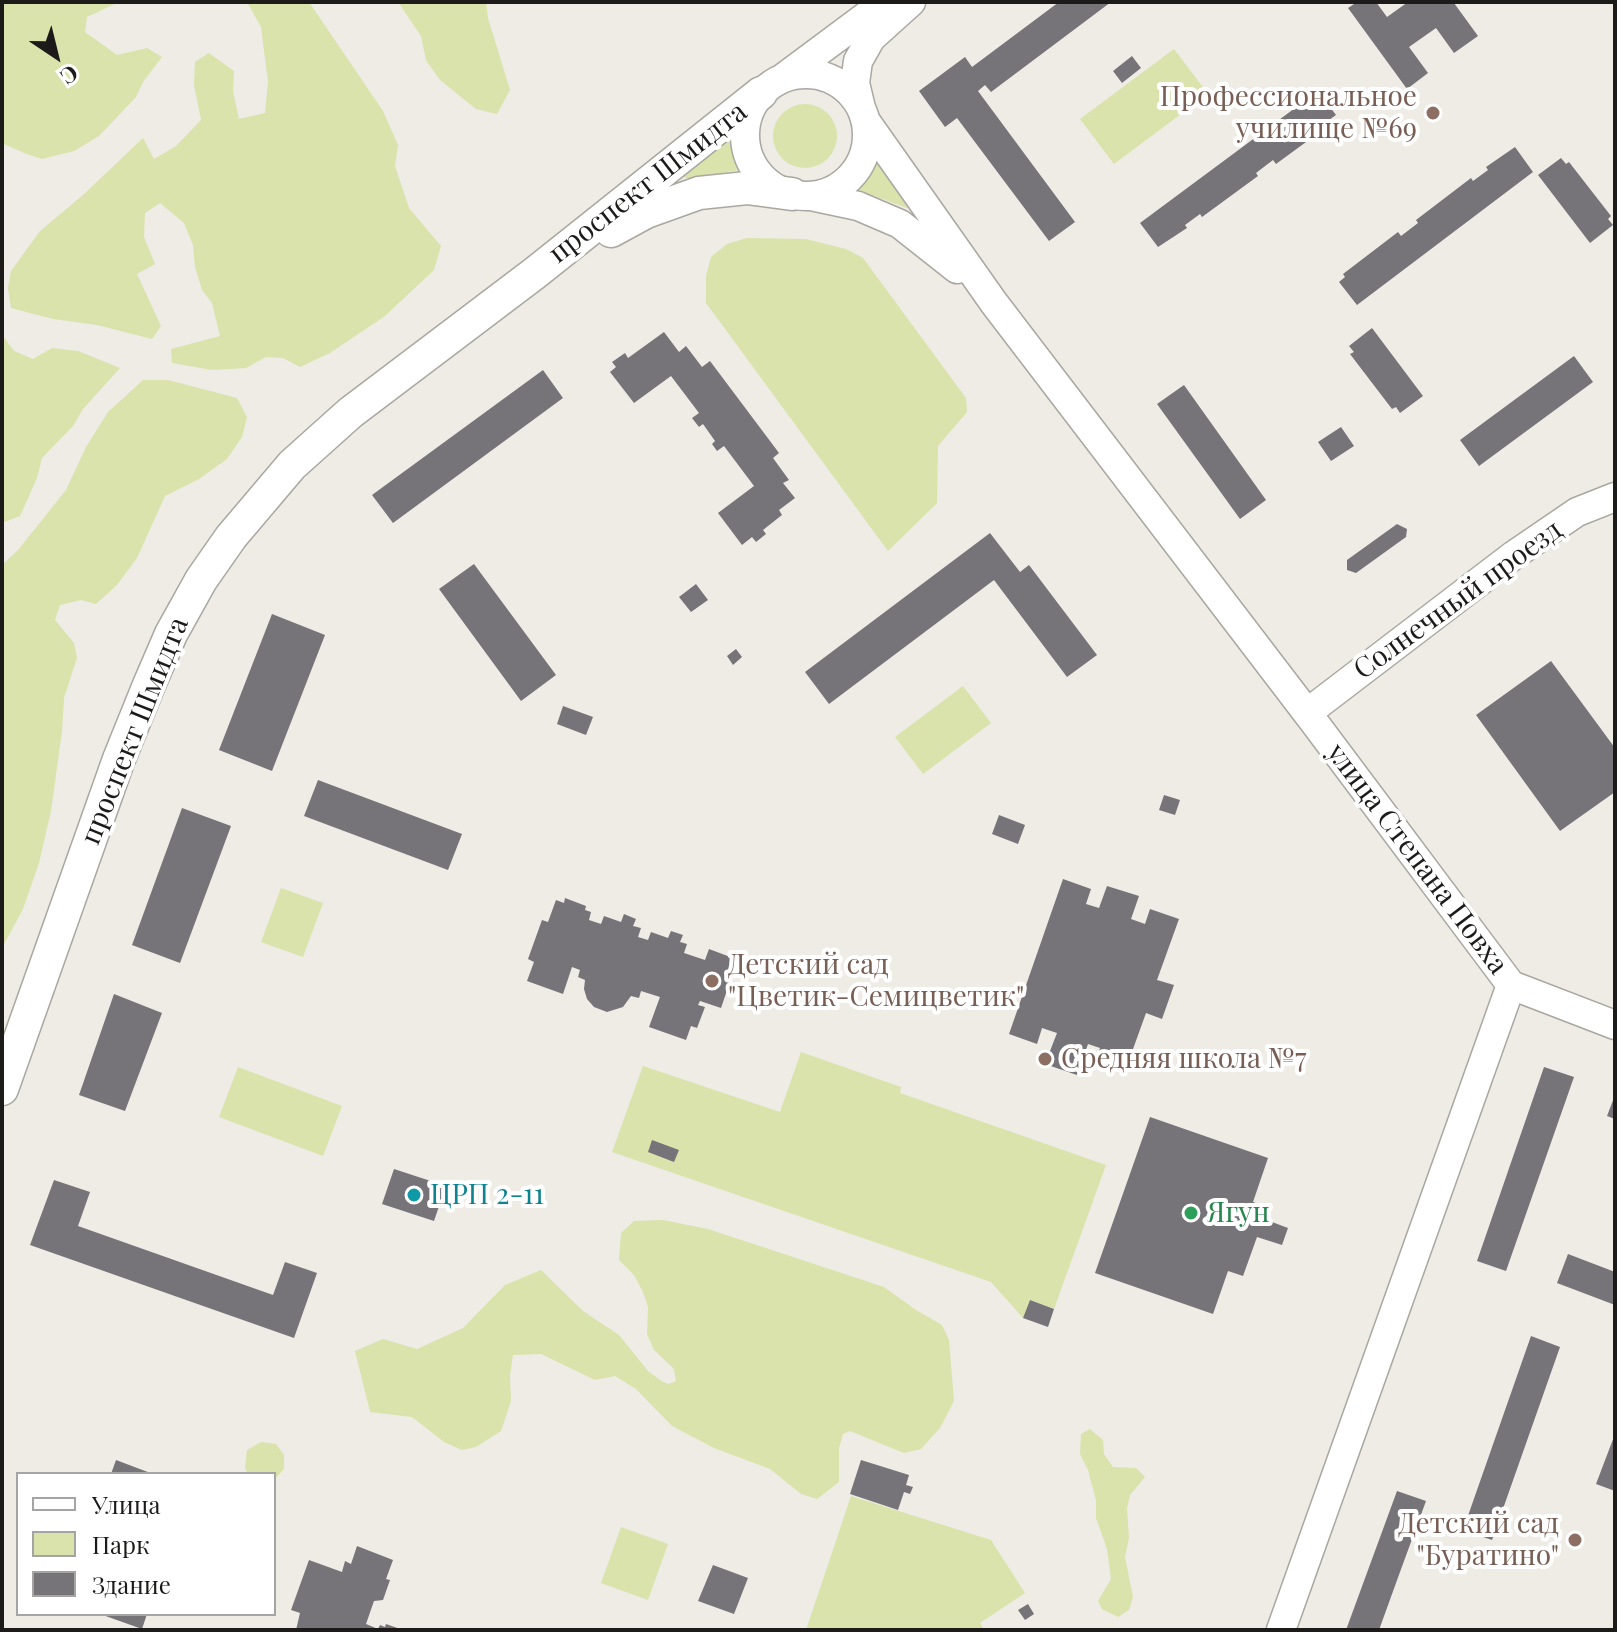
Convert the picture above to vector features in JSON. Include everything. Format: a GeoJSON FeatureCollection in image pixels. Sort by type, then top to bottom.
{"type":"FeatureCollection","features":[{"type":"Feature","properties":{"kind":"main road","name":"проспект Шмидта"},"geometry":{"type":"LineString","coordinates":[[2,1089],[119,759],[171,634],[201,580],[261,500],[318,440],[771,87]]}},
{"type":"Feature","properties":{"kind":"main road","name":"проспект Шмидта"},"geometry":{"type":"LineString","coordinates":[[535,273],[646,212],[676,199],[699,193],[747,188],[799,195]]}},
{"type":"Feature","properties":{"kind":"street"},"geometry":{"type":"LineString","coordinates":[[885,2],[771,87],[752,107],[745,137],[748,153],[754,167],[777,188],[799,195],[835,188],[857,167],[866,144],[855,83],[858,61],[871,38],[911,2]]}},
{"type":"Feature","properties":{"kind":"street"},"geometry":{"type":"LineString","coordinates":[[771,87],[804,74],[828,78],[849,92],[863,116]]}},
{"type":"Feature","properties":{"kind":"street","name":"улица Степана Повха"},"geometry":{"type":"LineString","coordinates":[[863,116],[994,303],[1511,985],[1281,1630]]}},
{"type":"Feature","properties":{"kind":"street","name":"улица Степана Повха"},"geometry":{"type":"LineString","coordinates":[[799,195],[858,206],[900,224],[930,245],[994,303]]}},
{"type":"Feature","properties":{"kind":"street","name":"Солнечный проезд"},"geometry":{"type":"LineString","coordinates":[[1307,713],[1514,555],[1577,512],[1615,497]]}},
{"type":"Feature","properties":{"kind":"street"},"geometry":{"type":"LineString","coordinates":[[1511,985],[1615,1025]]}},
{"type":"Feature","properties":{"kind":"green space"},"geometry":{"type":"Polygon","coordinates":[[[2,2],[119,2],[87,17],[85,32],[117,55],[147,48],[162,57],[136,97],[99,136],[74,151],[42,159],[24,153],[2,143],[2,2]]]}},
{"type":"Feature","properties":{"kind":"green space"},"geometry":{"type":"Polygon","coordinates":[[[247,2],[309,2],[383,111],[398,145],[395,166],[409,208],[441,246],[434,270],[385,316],[330,353],[300,367],[283,358],[266,357],[246,368],[212,370],[172,363],[171,349],[220,336],[212,303],[202,290],[193,245],[184,223],[160,203],[145,213],[144,237],[155,264],[137,274],[161,326],[152,339],[11,308],[8,288],[11,271],[40,231],[143,138],[154,159],[176,146],[201,120],[194,85],[195,62],[209,53],[234,71],[233,91],[239,119],[265,113],[268,82],[261,27],[247,2]]]}},
{"type":"Feature","properties":{"kind":"green space"},"geometry":{"type":"Polygon","coordinates":[[[398,2],[486,2],[510,90],[497,114],[476,109],[440,80],[426,60],[421,36],[398,2]]]}},
{"type":"Feature","properties":{"kind":"green space"},"geometry":{"type":"Polygon","coordinates":[[[1174,49],[1208,94],[1114,164],[1080,119],[1174,49]]]}},
{"type":"Feature","properties":{"kind":"green space"},"geometry":{"type":"Polygon","coordinates":[[[805,104],[823,110],[831,118],[837,136],[831,154],[823,162],[805,168],[787,162],[779,154],[773,136],[779,118],[787,110],[805,104]]]}},
{"type":"Feature","properties":{"kind":"green space"},"geometry":{"type":"Polygon","coordinates":[[[726,141],[732,143],[739,170],[689,179],[684,177],[684,173],[726,141]]]}},
{"type":"Feature","properties":{"kind":"green space"},"geometry":{"type":"Polygon","coordinates":[[[874,161],[909,205],[907,208],[858,190],[874,161]]]}},
{"type":"Feature","properties":{"kind":"green space"},"geometry":{"type":"Polygon","coordinates":[[[747,238],[806,239],[846,249],[863,258],[966,398],[967,412],[938,446],[937,503],[888,551],[706,303],[706,276],[711,257],[727,244],[747,238]]]}},
{"type":"Feature","properties":{"kind":"green space"},"geometry":{"type":"Polygon","coordinates":[[[2,335],[14,351],[33,359],[52,348],[78,351],[120,368],[83,409],[73,426],[42,458],[37,478],[20,516],[2,523],[2,335]]]}},
{"type":"Feature","properties":{"kind":"green space"},"geometry":{"type":"Polygon","coordinates":[[[143,380],[168,380],[237,398],[247,417],[242,437],[227,459],[199,479],[165,496],[137,558],[117,585],[96,604],[81,600],[60,605],[55,620],[74,643],[77,658],[64,698],[51,811],[39,863],[23,909],[2,948],[2,565],[18,550],[66,490],[86,447],[108,412],[143,380]]]}},
{"type":"Feature","properties":{"kind":"green space"},"geometry":{"type":"Polygon","coordinates":[[[963,686],[991,723],[923,774],[895,737],[963,686]]]}},
{"type":"Feature","properties":{"kind":"green space"},"geometry":{"type":"Polygon","coordinates":[[[281,888],[323,903],[303,957],[261,942],[281,888]]]}},
{"type":"Feature","properties":{"kind":"green space"},"geometry":{"type":"Polygon","coordinates":[[[801,1052],[901,1087],[900,1093],[1106,1165],[1054,1309],[1030,1300],[1023,1318],[991,1282],[612,1152],[643,1066],[780,1112],[801,1052]]]}},
{"type":"Feature","properties":{"kind":"green space"},"geometry":{"type":"Polygon","coordinates":[[[238,1067],[342,1106],[323,1156],[219,1117],[238,1067]]]}},
{"type":"Feature","properties":{"kind":"green space"},"geometry":{"type":"Polygon","coordinates":[[[663,1220],[708,1229],[884,1287],[942,1325],[949,1340],[954,1401],[940,1428],[921,1449],[904,1453],[850,1431],[843,1434],[839,1448],[839,1482],[817,1499],[801,1494],[770,1469],[714,1448],[672,1426],[636,1389],[615,1376],[595,1380],[541,1354],[513,1355],[511,1401],[501,1431],[476,1447],[462,1450],[444,1442],[412,1417],[370,1412],[355,1351],[383,1339],[417,1349],[463,1328],[505,1285],[541,1270],[583,1311],[619,1335],[648,1371],[663,1382],[669,1384],[676,1381],[674,1369],[654,1350],[647,1334],[648,1307],[643,1292],[634,1275],[619,1260],[621,1233],[634,1221],[663,1220]]]}},
{"type":"Feature","properties":{"kind":"green space"},"geometry":{"type":"Polygon","coordinates":[[[1090,1429],[1103,1440],[1104,1454],[1113,1467],[1136,1468],[1145,1477],[1130,1495],[1127,1508],[1129,1538],[1125,1557],[1133,1597],[1129,1610],[1118,1617],[1102,1609],[1098,1601],[1111,1579],[1107,1549],[1096,1518],[1096,1500],[1080,1454],[1081,1434],[1090,1429]]]}},
{"type":"Feature","properties":{"kind":"green space"},"geometry":{"type":"Polygon","coordinates":[[[261,1442],[276,1444],[284,1455],[284,1469],[276,1478],[276,1472],[247,1472],[247,1450],[261,1442]]]}},
{"type":"Feature","properties":{"kind":"green space"},"geometry":{"type":"Polygon","coordinates":[[[851,1496],[991,1540],[1025,1593],[980,1623],[984,1630],[806,1630],[851,1496]]]}},
{"type":"Feature","properties":{"kind":"green space"},"geometry":{"type":"Polygon","coordinates":[[[621,1527],[668,1544],[648,1600],[601,1583],[621,1527]]]}},
{"type":"Feature","properties":{"kind":"building"},"geometry":{"type":"Polygon","coordinates":[[[1059,2],[1111,2],[991,92],[985,85],[978,91],[1075,222],[1049,241],[957,118],[945,127],[919,91],[965,57],[972,67],[1059,2]]]}},
{"type":"Feature","properties":{"kind":"building"},"geometry":{"type":"Polygon","coordinates":[[[1357,2],[1376,2],[1387,17],[1408,2],[1454,3],[1478,36],[1454,53],[1436,28],[1409,47],[1428,73],[1407,89],[1348,8],[1357,2]]]}},
{"type":"Feature","properties":{"kind":"building"},"geometry":{"type":"Polygon","coordinates":[[[1132,56],[1141,68],[1122,83],[1113,71],[1132,56]]]}},
{"type":"Feature","properties":{"kind":"building"},"geometry":{"type":"Polygon","coordinates":[[[1318,91],[1336,115],[1329,120],[1332,123],[1276,164],[1273,160],[1256,173],[1258,176],[1202,217],[1200,214],[1185,225],[1187,228],[1158,247],[1140,223],[1318,91]]]}},
{"type":"Feature","properties":{"kind":"building"},"geometry":{"type":"Polygon","coordinates":[[[1515,147],[1533,172],[1357,305],[1339,282],[1345,277],[1343,274],[1398,232],[1401,236],[1418,223],[1416,220],[1471,178],[1473,181],[1488,170],[1486,167],[1515,147]]]}},
{"type":"Feature","properties":{"kind":"building"},"geometry":{"type":"Polygon","coordinates":[[[1561,158],[1566,164],[1569,162],[1611,216],[1608,219],[1613,225],[1590,243],[1538,175],[1561,158]]]}},
{"type":"Feature","properties":{"kind":"building"},"geometry":{"type":"Polygon","coordinates":[[[1372,328],[1423,396],[1400,413],[1396,407],[1392,409],[1350,354],[1354,352],[1349,346],[1372,328]]]}},
{"type":"Feature","properties":{"kind":"building"},"geometry":{"type":"Polygon","coordinates":[[[664,332],[679,352],[686,346],[702,367],[710,361],[779,453],[773,458],[789,480],[783,483],[795,498],[779,510],[782,515],[763,530],[766,534],[756,542],[752,537],[742,545],[718,513],[754,486],[724,446],[717,451],[712,444],[715,441],[703,424],[699,427],[692,418],[699,413],[671,376],[634,403],[610,372],[616,367],[612,362],[625,353],[628,358],[664,332]]]}},
{"type":"Feature","properties":{"kind":"building"},"geometry":{"type":"Polygon","coordinates":[[[1574,356],[1593,382],[1479,466],[1460,440],[1574,356]]]}},
{"type":"Feature","properties":{"kind":"building"},"geometry":{"type":"Polygon","coordinates":[[[543,370],[563,398],[393,523],[372,495],[543,370]]]}},
{"type":"Feature","properties":{"kind":"building"},"geometry":{"type":"Polygon","coordinates":[[[1184,385],[1266,500],[1240,519],[1157,404],[1184,385]]]}},
{"type":"Feature","properties":{"kind":"building"},"geometry":{"type":"Polygon","coordinates":[[[1341,427],[1354,446],[1331,461],[1318,442],[1341,427]]]}},
{"type":"Feature","properties":{"kind":"building"},"geometry":{"type":"Polygon","coordinates":[[[1397,524],[1407,529],[1406,537],[1356,573],[1347,570],[1347,560],[1397,524]]]}},
{"type":"Feature","properties":{"kind":"building"},"geometry":{"type":"Polygon","coordinates":[[[990,533],[1020,572],[1029,565],[1097,655],[1067,677],[994,580],[829,704],[805,672],[990,533]]]}},
{"type":"Feature","properties":{"kind":"building"},"geometry":{"type":"Polygon","coordinates":[[[474,564],[556,675],[521,701],[439,589],[474,564]]]}},
{"type":"Feature","properties":{"kind":"building"},"geometry":{"type":"Polygon","coordinates":[[[696,584],[708,600],[691,612],[679,597],[696,584]]]}},
{"type":"Feature","properties":{"kind":"building"},"geometry":{"type":"Polygon","coordinates":[[[272,614],[325,635],[272,771],[219,750],[272,614]]]}},
{"type":"Feature","properties":{"kind":"building"},"geometry":{"type":"Polygon","coordinates":[[[736,649],[742,657],[733,665],[727,656],[736,649]]]}},
{"type":"Feature","properties":{"kind":"building"},"geometry":{"type":"Polygon","coordinates":[[[1551,661],[1615,748],[1615,792],[1560,831],[1476,715],[1551,661]]]}},
{"type":"Feature","properties":{"kind":"building"},"geometry":{"type":"Polygon","coordinates":[[[563,706],[593,717],[586,735],[557,724],[563,706]]]}},
{"type":"Feature","properties":{"kind":"building"},"geometry":{"type":"Polygon","coordinates":[[[318,780],[462,834],[448,870],[304,816],[318,780]]]}},
{"type":"Feature","properties":{"kind":"building"},"geometry":{"type":"Polygon","coordinates":[[[1164,795],[1180,800],[1175,815],[1159,810],[1164,795]]]}},
{"type":"Feature","properties":{"kind":"building"},"geometry":{"type":"Polygon","coordinates":[[[182,808],[231,826],[180,963],[132,945],[182,808]]]}},
{"type":"Feature","properties":{"kind":"building"},"geometry":{"type":"Polygon","coordinates":[[[999,815],[1025,825],[1018,844],[992,834],[999,815]]]}},
{"type":"Feature","properties":{"kind":"building"},"geometry":{"type":"Polygon","coordinates":[[[1063,879],[1091,889],[1086,904],[1099,908],[1107,886],[1139,896],[1131,919],[1145,924],[1150,909],[1179,919],[1157,980],[1174,985],[1162,1019],[1146,1013],[1124,1074],[1095,1064],[1100,1048],[1088,1044],[1077,1075],[1045,1064],[1057,1033],[1042,1028],[1037,1044],[1009,1034],[1063,879]]]}},
{"type":"Feature","properties":{"kind":"building"},"geometry":{"type":"Polygon","coordinates":[[[565,898],[586,906],[585,910],[591,912],[589,920],[601,924],[604,916],[621,922],[624,914],[636,919],[633,926],[641,928],[638,937],[648,940],[651,932],[668,938],[671,931],[683,935],[680,942],[687,944],[684,953],[705,960],[709,949],[733,958],[729,969],[734,970],[721,1008],[700,1001],[698,1005],[705,1007],[697,1028],[691,1026],[686,1040],[649,1027],[660,997],[641,991],[639,998],[631,996],[623,1007],[607,1012],[594,1007],[587,999],[585,980],[578,977],[580,970],[572,967],[563,994],[527,981],[534,962],[528,959],[542,920],[548,922],[556,900],[564,903],[565,898]]]}},
{"type":"Feature","properties":{"kind":"building"},"geometry":{"type":"Polygon","coordinates":[[[114,994],[162,1013],[125,1111],[79,1095],[114,994]]]}},
{"type":"Feature","properties":{"kind":"building"},"geometry":{"type":"Polygon","coordinates":[[[1544,1067],[1574,1077],[1506,1271],[1477,1261],[1544,1067]]]}},
{"type":"Feature","properties":{"kind":"building"},"geometry":{"type":"Polygon","coordinates":[[[1615,1095],[1615,1119],[1607,1116],[1615,1095]]]}},
{"type":"Feature","properties":{"kind":"building","name":"Ягун"},"geometry":{"type":"Polygon","coordinates":[[[1150,1117],[1268,1158],[1253,1202],[1268,1207],[1264,1219],[1288,1228],[1282,1245],[1257,1237],[1243,1276],[1228,1271],[1213,1314],[1095,1273],[1150,1117]]]}},
{"type":"Feature","properties":{"kind":"building"},"geometry":{"type":"Polygon","coordinates":[[[652,1140],[679,1150],[674,1162],[648,1152],[652,1140]]]}},
{"type":"Feature","properties":{"kind":"building","name":"ЦРП 2-11"},"geometry":{"type":"Polygon","coordinates":[[[394,1169],[446,1186],[434,1221],[382,1204],[394,1169]]]}},
{"type":"Feature","properties":{"kind":"building"},"geometry":{"type":"Polygon","coordinates":[[[54,1180],[90,1192],[78,1226],[273,1295],[285,1262],[317,1273],[294,1338],[30,1245],[54,1180]]]}},
{"type":"Feature","properties":{"kind":"building"},"geometry":{"type":"Polygon","coordinates":[[[1568,1254],[1615,1272],[1615,1305],[1557,1283],[1568,1254]]]}},
{"type":"Feature","properties":{"kind":"building"},"geometry":{"type":"Polygon","coordinates":[[[1030,1300],[1054,1309],[1048,1327],[1023,1318],[1030,1300]]]}},
{"type":"Feature","properties":{"kind":"building"},"geometry":{"type":"Polygon","coordinates":[[[1531,1336],[1560,1347],[1492,1540],[1463,1530],[1531,1336]]]}},
{"type":"Feature","properties":{"kind":"building"},"geometry":{"type":"Polygon","coordinates":[[[1615,1434],[1615,1491],[1596,1484],[1615,1434]]]}},
{"type":"Feature","properties":{"kind":"building"},"geometry":{"type":"Polygon","coordinates":[[[116,1460],[148,1472],[112,1472],[116,1460]]]}},
{"type":"Feature","properties":{"kind":"building"},"geometry":{"type":"Polygon","coordinates":[[[861,1460],[909,1475],[906,1485],[913,1487],[910,1494],[904,1492],[898,1510],[850,1494],[861,1460]]]}},
{"type":"Feature","properties":{"kind":"building"},"geometry":{"type":"Polygon","coordinates":[[[1397,1491],[1426,1501],[1379,1630],[1346,1630],[1397,1491]]]}},
{"type":"Feature","properties":{"kind":"building"},"geometry":{"type":"Polygon","coordinates":[[[357,1546],[393,1560],[383,1600],[374,1601],[366,1624],[378,1629],[386,1624],[403,1630],[296,1630],[300,1613],[291,1610],[309,1560],[342,1572],[345,1561],[351,1564],[357,1546]]]}},
{"type":"Feature","properties":{"kind":"building"},"geometry":{"type":"Polygon","coordinates":[[[713,1565],[748,1578],[734,1614],[698,1601],[713,1565]]]}},
{"type":"Feature","properties":{"kind":"building"},"geometry":{"type":"Polygon","coordinates":[[[1028,1604],[1034,1614],[1025,1620],[1018,1610],[1028,1604]]]}},
{"type":"Feature","properties":{"kind":"building"},"geometry":{"type":"Polygon","coordinates":[[[106,1616],[146,1616],[142,1629],[106,1616]]]}},
{"type":"Feature","properties":{"kind":"place","name":"Профессиональное училище №69"},"geometry":{"type":"Point","coordinates":[1433,113]}},
{"type":"Feature","properties":{"kind":"place","name":"Детский сад \"Цветик-Семицветик\""},"geometry":{"type":"Point","coordinates":[712,981]}},
{"type":"Feature","properties":{"kind":"place","name":"Средняя школа №7"},"geometry":{"type":"Point","coordinates":[1045,1059]}},
{"type":"Feature","properties":{"kind":"place","name":"ЦРП 2-11"},"geometry":{"type":"Point","coordinates":[414,1195]}},
{"type":"Feature","properties":{"kind":"place","name":"Ягун"},"geometry":{"type":"Point","coordinates":[1191,1213]}},
{"type":"Feature","properties":{"kind":"place","name":"Детский сад \"Буратино\""},"geometry":{"type":"Point","coordinates":[1575,1540]}}]}
